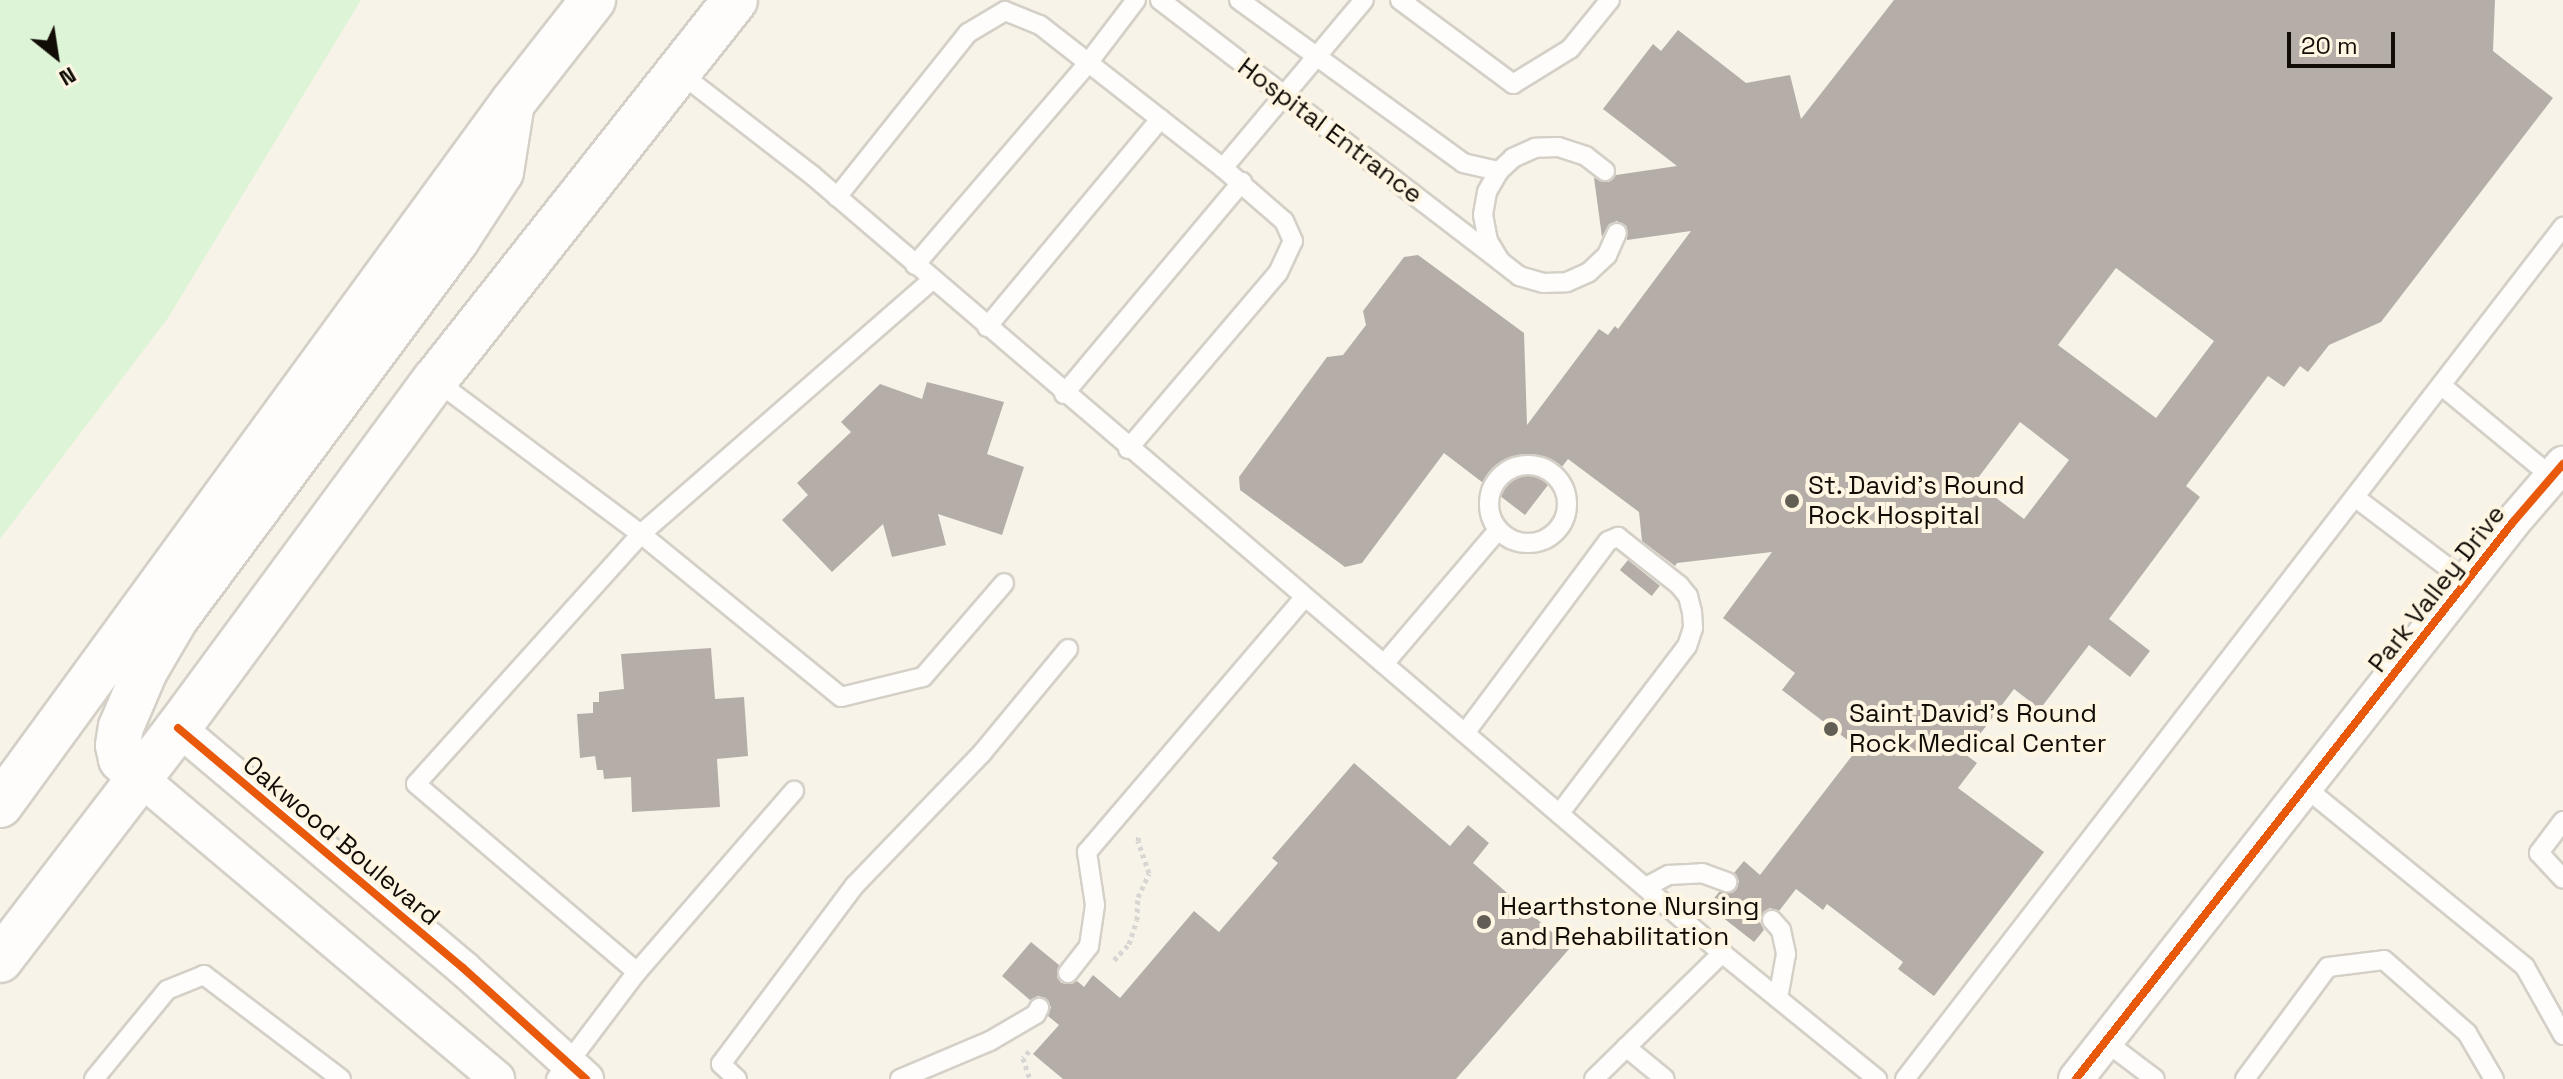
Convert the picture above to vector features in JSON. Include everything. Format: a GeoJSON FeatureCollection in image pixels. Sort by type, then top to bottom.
{"type":"FeatureCollection","features":[{"type":"Feature","properties":{"kind":"main road"},"geometry":{"type":"LineString","coordinates":[[0,805],[513,102],[593,0]]}},
{"type":"Feature","properties":{"kind":"main road"},"geometry":{"type":"LineString","coordinates":[[0,960],[178,728],[435,380],[735,0]]}},
{"type":"Feature","properties":{"kind":"main road"},"geometry":{"type":"LineString","coordinates":[[140,778],[121,759],[118,745],[121,727],[145,671],[176,618],[456,241],[501,172],[513,102]]}},
{"type":"Feature","properties":{"kind":"street","name":"Park Valley Drive"},"geometry":{"type":"LineString","coordinates":[[2076,1079],[2558,471]]}},
{"type":"Feature","properties":{"kind":"street","name":"Oakwood Boulevard"},"geometry":{"type":"LineString","coordinates":[[178,728],[463,968],[570,1074]]}},
{"type":"Feature","properties":{"kind":"street"},"geometry":{"type":"LineString","coordinates":[[140,778],[497,1079]]}},
{"type":"Feature","properties":{"kind":"lane"},"geometry":{"type":"LineString","coordinates":[[915,265],[1088,63],[1136,0]]}},
{"type":"Feature","properties":{"kind":"lane","name":"Hospital Entrance"},"geometry":{"type":"LineString","coordinates":[[1160,0],[1519,276],[1543,283],[1567,282],[1589,272],[1607,255],[1617,233]]}},
{"type":"Feature","properties":{"kind":"lane","name":"Hospital Entrance"},"geometry":{"type":"LineString","coordinates":[[1239,0],[1463,163],[1499,171]]}},
{"type":"Feature","properties":{"kind":"lane"},"geometry":{"type":"LineString","coordinates":[[1223,168],[1364,0]]}},
{"type":"Feature","properties":{"kind":"lane"},"geometry":{"type":"LineString","coordinates":[[1400,0],[1513,84],[1570,49],[1610,0]]}},
{"type":"Feature","properties":{"kind":"lane"},"geometry":{"type":"LineString","coordinates":[[837,197],[968,33],[1005,11],[1040,25],[1242,182],[1284,221],[1293,241],[1278,273],[1128,449]]}},
{"type":"Feature","properties":{"kind":"lane"},"geometry":{"type":"LineString","coordinates":[[680,73],[837,197],[1128,449],[1722,953],[1877,1079]]}},
{"type":"Feature","properties":{"kind":"lane"},"geometry":{"type":"LineString","coordinates":[[987,327],[1160,119]]}},
{"type":"Feature","properties":{"kind":"lane"},"geometry":{"type":"LineString","coordinates":[[1500,261],[1488,241],[1483,215],[1487,192],[1499,171],[1513,158],[1535,148],[1558,147],[1586,156],[1605,171]]}},
{"type":"Feature","properties":{"kind":"lane"},"geometry":{"type":"LineString","coordinates":[[1064,394],[1242,182]]}},
{"type":"Feature","properties":{"kind":"lane"},"geometry":{"type":"LineString","coordinates":[[1905,1079],[2563,227]]}},
{"type":"Feature","properties":{"kind":"lane"},"geometry":{"type":"LineString","coordinates":[[637,972],[416,784],[641,534],[932,280]]}},
{"type":"Feature","properties":{"kind":"lane"},"geometry":{"type":"LineString","coordinates":[[435,380],[641,534],[841,697],[923,677],[1004,583]]}},
{"type":"Feature","properties":{"kind":"lane"},"geometry":{"type":"LineString","coordinates":[[2442,386],[2558,471]]}},
{"type":"Feature","properties":{"kind":"lane"},"geometry":{"type":"LineString","coordinates":[[1531,465],[1555,475],[1567,497],[1565,519],[1559,529],[1540,542],[1529,544],[1517,542],[1498,530],[1488,505],[1496,481],[1518,466],[1531,465]]}},
{"type":"Feature","properties":{"kind":"lane"},"geometry":{"type":"LineString","coordinates":[[2356,498],[2467,582]]}},
{"type":"Feature","properties":{"kind":"lane"},"geometry":{"type":"LineString","coordinates":[[1384,664],[1498,530]]}},
{"type":"Feature","properties":{"kind":"lane"},"geometry":{"type":"LineString","coordinates":[[1465,733],[1608,541],[1618,537],[1679,585],[1688,596],[1692,612],[1693,628],[1687,646],[1559,814]]}},
{"type":"Feature","properties":{"kind":"lane"},"geometry":{"type":"LineString","coordinates":[[1068,973],[1089,946],[1095,905],[1087,852],[1305,597]]}},
{"type":"Feature","properties":{"kind":"lane"},"geometry":{"type":"LineString","coordinates":[[737,1079],[721,1064],[855,885],[982,753],[1068,649]]}},
{"type":"Feature","properties":{"kind":"lane"},"geometry":{"type":"LineString","coordinates":[[2307,789],[2525,967],[2563,1035]]}},
{"type":"Feature","properties":{"kind":"lane"},"geometry":{"type":"LineString","coordinates":[[570,1074],[637,972],[794,791]]}},
{"type":"Feature","properties":{"kind":"lane"},"geometry":{"type":"LineString","coordinates":[[2563,821],[2539,853],[2563,879]]}},
{"type":"Feature","properties":{"kind":"lane"},"geometry":{"type":"LineString","coordinates":[[1646,887],[1669,875],[1702,873],[1727,882]]}},
{"type":"Feature","properties":{"kind":"lane"},"geometry":{"type":"LineString","coordinates":[[1772,920],[1781,930],[1786,954],[1778,998]]}},
{"type":"Feature","properties":{"kind":"lane"},"geometry":{"type":"LineString","coordinates":[[1594,1079],[1722,953]]}},
{"type":"Feature","properties":{"kind":"lane"},"geometry":{"type":"LineString","coordinates":[[2245,1079],[2328,967],[2384,960],[2467,1033],[2494,1079]]}},
{"type":"Feature","properties":{"kind":"lane"},"geometry":{"type":"LineString","coordinates":[[94,1079],[167,990],[204,975],[341,1079]]}},
{"type":"Feature","properties":{"kind":"lane"},"geometry":{"type":"LineString","coordinates":[[900,1079],[990,1041],[1036,1014],[1039,1008]]}},
{"type":"Feature","properties":{"kind":"lane"},"geometry":{"type":"LineString","coordinates":[[2106,1042],[2155,1079]]}},
{"type":"Feature","properties":{"kind":"lane"},"geometry":{"type":"LineString","coordinates":[[1626,1047],[1665,1079]]}},
{"type":"Feature","properties":{"kind":"path"},"geometry":{"type":"LineString","coordinates":[[1107,967],[1129,944],[1137,920],[1138,897],[1149,873],[1138,841],[1141,824]]}},
{"type":"Feature","properties":{"kind":"green space"},"geometry":{"type":"Polygon","coordinates":[[[0,0],[361,0],[168,318],[0,539],[0,0]]]}},
{"type":"Feature","properties":{"kind":"building","name":"St. David's Round Rock Hospital"},"geometry":{"type":"Polygon","coordinates":[[[1894,0],[2495,0],[2493,51],[2553,98],[2381,322],[2329,345],[2308,372],[2300,366],[2284,387],[2268,376],[2186,486],[2200,497],[2109,619],[2150,651],[2130,677],[2089,645],[2040,709],[2014,689],[1965,754],[1977,763],[1958,788],[2044,852],[1934,996],[1898,969],[1903,962],[1827,904],[1823,910],[1796,889],[1779,911],[1770,908],[1763,912],[1760,922],[1764,930],[1754,942],[1708,906],[1719,892],[1735,891],[1739,881],[1734,873],[1744,861],[1760,875],[1858,748],[1782,690],[1795,673],[1723,618],[1772,552],[1677,563],[1675,566],[1642,541],[1639,512],[1568,459],[1525,515],[1444,453],[1362,563],[1345,567],[1240,490],[1239,477],[1327,357],[1343,355],[1366,325],[1363,311],[1404,257],[1418,255],[1524,333],[1527,425],[1599,329],[1608,335],[1615,326],[1618,329],[1691,231],[1627,240],[1627,227],[1617,221],[1609,224],[1602,237],[1594,178],[1609,182],[1616,175],[1677,166],[1603,109],[1653,44],[1661,51],[1678,30],[1746,83],[1790,75],[1801,119],[1894,0]],[[2116,268],[2058,345],[2156,418],[2214,341],[2116,268]],[[2020,422],[1975,482],[2024,519],[2069,460],[2020,422]]]}},
{"type":"Feature","properties":{"kind":"building"},"geometry":{"type":"Polygon","coordinates":[[[927,382],[1004,402],[987,454],[1024,467],[1002,535],[938,514],[946,545],[892,557],[883,524],[832,572],[782,520],[808,495],[797,483],[851,432],[841,422],[880,384],[922,399],[927,382]]]}},
{"type":"Feature","properties":{"kind":"building"},"geometry":{"type":"Polygon","coordinates":[[[1628,560],[1660,586],[1652,596],[1620,570],[1628,560]]]}},
{"type":"Feature","properties":{"kind":"building"},"geometry":{"type":"Polygon","coordinates":[[[711,648],[715,699],[744,697],[748,756],[717,759],[720,807],[632,812],[631,777],[604,779],[603,770],[597,770],[595,756],[580,758],[577,714],[593,713],[593,702],[599,702],[599,692],[624,689],[621,654],[711,648]]]}},
{"type":"Feature","properties":{"kind":"building","name":"Hearthstone Nursing and Rehabilitation"},"geometry":{"type":"Polygon","coordinates":[[[1354,763],[1450,846],[1468,825],[1489,843],[1473,863],[1570,948],[1456,1079],[1063,1079],[1033,1054],[1059,1025],[1048,1016],[1051,1007],[1045,998],[1038,996],[1030,1000],[1002,976],[1031,942],[1059,965],[1057,977],[1061,983],[1077,981],[1084,987],[1093,975],[1120,998],[1194,911],[1219,932],[1278,863],[1272,858],[1354,763]]]}},
{"type":"Feature","properties":{"kind":"cycle path"},"geometry":{"type":"LineString","coordinates":[[2076,1079],[2513,522],[2563,464]]}},
{"type":"Feature","properties":{"kind":"cycle path"},"geometry":{"type":"LineString","coordinates":[[178,728],[463,968],[586,1079]]}},
{"type":"Feature","properties":{"kind":"place","name":"St. David's Round Rock Hospital"},"geometry":{"type":"Point","coordinates":[1792,501]}},
{"type":"Feature","properties":{"kind":"place","name":"Saint David's Round Rock Medical Center"},"geometry":{"type":"Point","coordinates":[1831,729]}},
{"type":"Feature","properties":{"kind":"place","name":"Hearthstone Nursing and Rehabilitation"},"geometry":{"type":"Point","coordinates":[1484,922]}}]}
